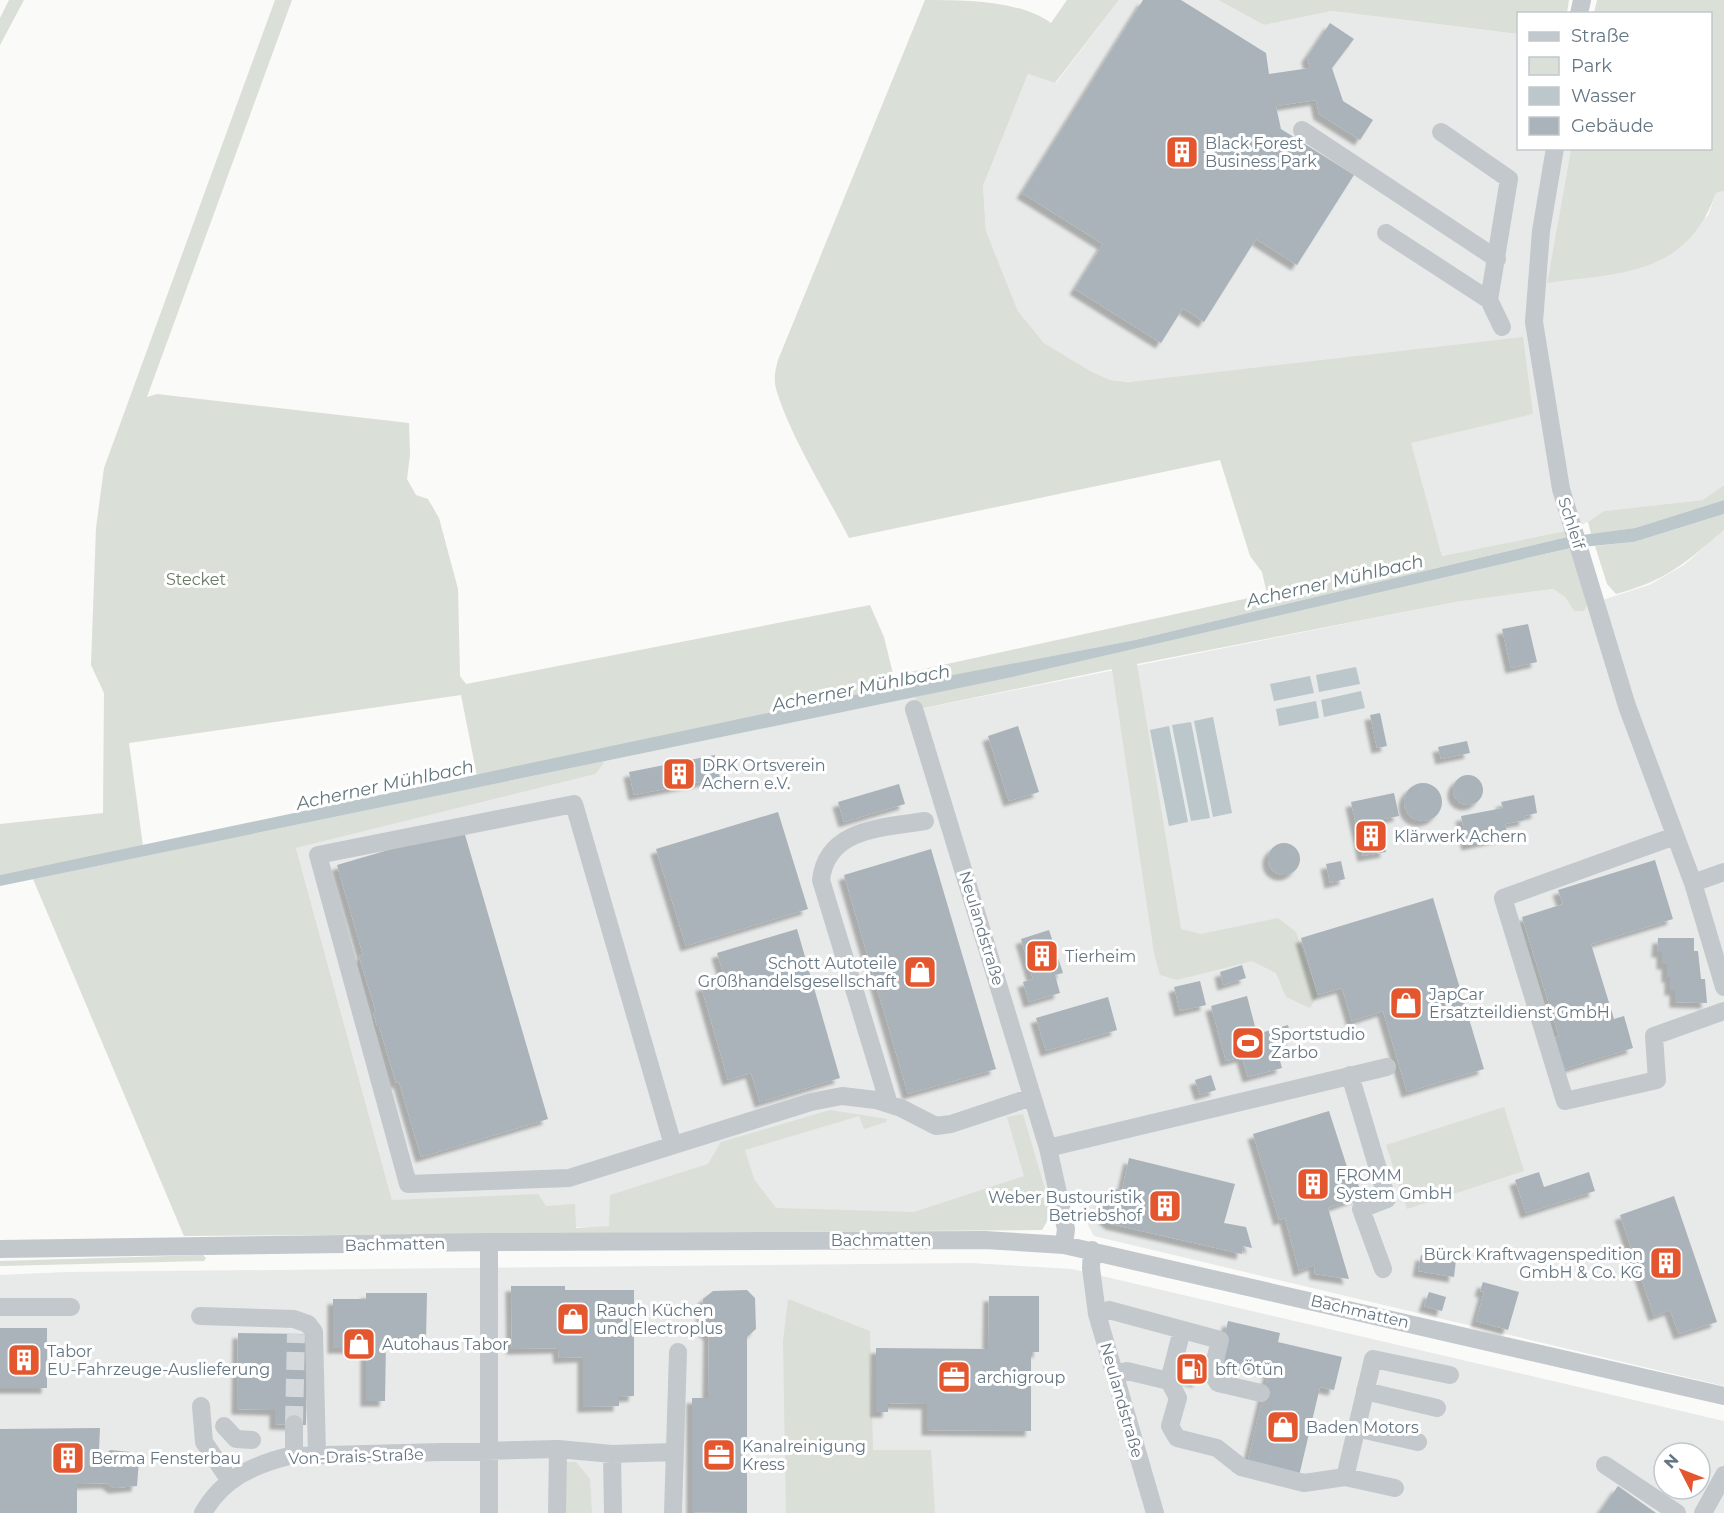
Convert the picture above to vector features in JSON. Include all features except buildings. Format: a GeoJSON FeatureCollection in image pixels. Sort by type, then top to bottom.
{"type":"FeatureCollection","features":[{"type":"Feature","properties":{"kind":"street"},"geometry":{"type":"LineString","coordinates":[[1302,129],[1497,259]]}},
{"type":"Feature","properties":{"kind":"street"},"geometry":{"type":"LineString","coordinates":[[1441,132],[1509,179],[1489,300]]}},
{"type":"Feature","properties":{"kind":"street","name":"Schleif"},"geometry":{"type":"LineString","coordinates":[[1555,150],[1541,231],[1534,322],[1561,489],[1627,706],[1693,883],[1724,987]]}},
{"type":"Feature","properties":{"kind":"street"},"geometry":{"type":"LineString","coordinates":[[1386,233],[1489,300],[1502,327]]}},
{"type":"Feature","properties":{"kind":"street","name":"Neulandstraße"},"geometry":{"type":"LineString","coordinates":[[914,709],[1048,1148],[1066,1229],[1064,1245]]}},
{"type":"Feature","properties":{"kind":"street"},"geometry":{"type":"LineString","coordinates":[[673,1145],[573,804],[318,855],[408,1184],[569,1178],[811,1102],[842,1096],[889,1104],[936,1126],[951,1124],[1032,1096]]}},
{"type":"Feature","properties":{"kind":"street"},"geometry":{"type":"LineString","coordinates":[[889,1104],[820,880],[822,868],[830,852],[839,843],[866,831],[925,821]]}},
{"type":"Feature","properties":{"kind":"street"},"geometry":{"type":"LineString","coordinates":[[1676,836],[1503,898],[1565,1101],[1657,1080],[1654,1036],[1724,1011]]}},
{"type":"Feature","properties":{"kind":"street"},"geometry":{"type":"LineString","coordinates":[[1693,883],[1724,872]]}},
{"type":"Feature","properties":{"kind":"street"},"geometry":{"type":"LineString","coordinates":[[1048,1148],[1387,1067]]}},
{"type":"Feature","properties":{"kind":"street"},"geometry":{"type":"LineString","coordinates":[[1350,1075],[1387,1199],[1361,1209],[1383,1269]]}},
{"type":"Feature","properties":{"kind":"street","name":"Bachmatten"},"geometry":{"type":"LineString","coordinates":[[0,1249],[489,1242],[985,1240],[1064,1245],[1724,1396]]}},
{"type":"Feature","properties":{"kind":"street"},"geometry":{"type":"LineString","coordinates":[[489,1242],[489,1513]]}},
{"type":"Feature","properties":{"kind":"street","name":"Neulandstraße"},"geometry":{"type":"LineString","coordinates":[[1092,1250],[1090,1268],[1097,1314],[1155,1513]]}},
{"type":"Feature","properties":{"kind":"street"},"geometry":{"type":"LineString","coordinates":[[0,1307],[71,1307]]}},
{"type":"Feature","properties":{"kind":"street"},"geometry":{"type":"LineString","coordinates":[[1097,1314],[1109,1310],[1220,1340],[1212,1373],[1218,1383],[1261,1393]]}},
{"type":"Feature","properties":{"kind":"street"},"geometry":{"type":"LineString","coordinates":[[200,1316],[294,1319],[302,1329],[314,1332],[317,1455]]}},
{"type":"Feature","properties":{"kind":"street"},"geometry":{"type":"LineString","coordinates":[[1182,1330],[1169,1381],[1178,1398],[1170,1426],[1177,1438],[1217,1448],[1241,1467],[1304,1483],[1345,1477],[1395,1488]]}},
{"type":"Feature","properties":{"kind":"street"},"geometry":{"type":"LineString","coordinates":[[673,1513],[673,1452],[678,1419],[678,1352]]}},
{"type":"Feature","properties":{"kind":"street"},"geometry":{"type":"LineString","coordinates":[[1345,1477],[1373,1359],[1450,1375]]}},
{"type":"Feature","properties":{"kind":"street"},"geometry":{"type":"LineString","coordinates":[[1115,1374],[1126,1371],[1169,1381]]}},
{"type":"Feature","properties":{"kind":"street"},"geometry":{"type":"LineString","coordinates":[[1365,1391],[1437,1408]]}},
{"type":"Feature","properties":{"kind":"street"},"geometry":{"type":"LineString","coordinates":[[201,1406],[204,1442],[230,1481]]}},
{"type":"Feature","properties":{"kind":"street"},"geometry":{"type":"LineString","coordinates":[[294,1424],[294,1456]]}},
{"type":"Feature","properties":{"kind":"street"},"geometry":{"type":"LineString","coordinates":[[224,1426],[236,1438],[252,1440]]}},
{"type":"Feature","properties":{"kind":"street"},"geometry":{"type":"LineString","coordinates":[[1356,1428],[1418,1442]]}},
{"type":"Feature","properties":{"kind":"street"},"geometry":{"type":"LineString","coordinates":[[556,1513],[558,1449]]}},
{"type":"Feature","properties":{"kind":"street","name":"Von-Drais-Straße"},"geometry":{"type":"LineString","coordinates":[[203,1513],[211,1498],[230,1481],[259,1464],[294,1456],[489,1453],[558,1449],[612,1454],[673,1452]]}},
{"type":"Feature","properties":{"kind":"street"},"geometry":{"type":"LineString","coordinates":[[612,1454],[613,1513]]}},
{"type":"Feature","properties":{"kind":"street"},"geometry":{"type":"LineString","coordinates":[[1605,1465],[1677,1513]]}},
{"type":"Feature","properties":{"kind":"street"},"geometry":{"type":"LineString","coordinates":[[1703,1513],[1724,1475]]}},
{"type":"Feature","properties":{"kind":"shaded area"},"geometry":{"type":"Polygon","coordinates":[[[1119,0],[1218,0],[1264,25],[1332,11],[1517,34],[1517,150],[1571,150],[1547,283],[1708,216],[1716,193],[1724,191],[1724,485],[1704,500],[1605,511],[1588,522],[1565,531],[1442,556],[1410,442],[1533,414],[1110,380],[1092,372],[1044,343],[1018,311],[986,231],[983,186],[1028,74],[1056,83],[1119,0]]]}},
{"type":"Feature","properties":{"kind":"shaded area"},"geometry":{"type":"Polygon","coordinates":[[[1724,530],[1724,1386],[1094,1236],[1084,1218],[1077,1190],[911,1231],[572,1227],[392,1200],[296,848],[596,774],[605,761],[915,697],[920,709],[1454,602],[1553,589],[1565,597],[1574,611],[1583,611],[1587,605],[1649,585],[1684,565],[1724,530]]]}},
{"type":"Feature","properties":{"kind":"shaded area"},"geometry":{"type":"Polygon","coordinates":[[[972,1263],[1072,1269],[1724,1421],[1724,1513],[0,1513],[0,1275],[66,1272],[972,1263]]]}},
{"type":"Feature","properties":{"kind":"green space"},"geometry":{"type":"Polygon","coordinates":[[[9,0],[24,0],[0,45],[0,18],[9,0]]]}},
{"type":"Feature","properties":{"kind":"green space","name":"Stecket"},"geometry":{"type":"Polygon","coordinates":[[[275,0],[292,0],[147,397],[157,394],[409,423],[410,455],[407,479],[416,495],[428,499],[439,518],[458,589],[460,676],[466,684],[870,605],[884,637],[896,686],[477,776],[461,695],[129,743],[143,846],[0,875],[0,824],[103,813],[104,693],[91,665],[96,528],[104,468],[275,0]]]}},
{"type":"Feature","properties":{"kind":"green space"},"geometry":{"type":"Polygon","coordinates":[[[925,0],[991,3],[1038,15],[1051,23],[1067,0],[1119,0],[1055,83],[1028,74],[983,186],[986,231],[1018,311],[1044,343],[1092,372],[1110,380],[1130,382],[1523,337],[1533,414],[1411,443],[1442,556],[1565,531],[1567,537],[1135,640],[910,684],[906,673],[1267,594],[1262,572],[1250,556],[1220,460],[849,538],[791,427],[776,388],[775,372],[925,0]]]}},
{"type":"Feature","properties":{"kind":"green space"},"geometry":{"type":"Polygon","coordinates":[[[1218,0],[1569,0],[1567,12],[1517,12],[1517,34],[1332,11],[1264,25],[1218,0]]]}},
{"type":"Feature","properties":{"kind":"green space"},"geometry":{"type":"Polygon","coordinates":[[[1597,0],[1724,0],[1724,191],[1716,193],[1703,221],[1687,241],[1669,255],[1625,272],[1547,283],[1571,150],[1712,150],[1712,12],[1594,12],[1597,0]]]}},
{"type":"Feature","properties":{"kind":"green space"},"geometry":{"type":"Polygon","coordinates":[[[1724,485],[1724,500],[1635,528],[1591,534],[1588,522],[1604,511],[1703,500],[1724,485]]]}},
{"type":"Feature","properties":{"kind":"green space"},"geometry":{"type":"Polygon","coordinates":[[[1724,514],[1724,530],[1674,570],[1648,583],[1616,594],[1607,584],[1595,546],[1634,542],[1724,514]]]}},
{"type":"Feature","properties":{"kind":"green space"},"geometry":{"type":"Polygon","coordinates":[[[1571,548],[1587,605],[1584,611],[1574,611],[1565,597],[1553,589],[1455,602],[1137,664],[1181,929],[1201,934],[1278,918],[1296,932],[1318,995],[1310,1008],[1286,997],[1276,973],[1252,961],[1177,980],[1160,975],[1154,953],[1112,669],[919,709],[915,697],[1571,548]]]}},
{"type":"Feature","properties":{"kind":"green space"},"geometry":{"type":"Polygon","coordinates":[[[605,761],[596,774],[296,848],[392,1200],[538,1194],[546,1206],[575,1204],[576,1228],[609,1226],[610,1195],[708,1164],[721,1142],[830,1110],[887,1119],[886,1122],[864,1129],[859,1116],[745,1150],[754,1179],[776,1208],[914,1212],[1024,1176],[1007,1117],[1023,1114],[1052,1213],[1042,1230],[184,1236],[33,879],[605,761]]]}},
{"type":"Feature","properties":{"kind":"green space"},"geometry":{"type":"Polygon","coordinates":[[[1504,1107],[1524,1171],[1407,1209],[1386,1145],[1504,1107]]]}},
{"type":"Feature","properties":{"kind":"green space"},"geometry":{"type":"Polygon","coordinates":[[[203,1255],[206,1258],[204,1261],[0,1266],[0,1261],[203,1255]]]}},
{"type":"Feature","properties":{"kind":"green space"},"geometry":{"type":"Polygon","coordinates":[[[788,1299],[870,1331],[873,1450],[931,1450],[935,1513],[786,1513],[783,1341],[788,1299]]]}},
{"type":"Feature","properties":{"kind":"green space"},"geometry":{"type":"Polygon","coordinates":[[[564,1462],[576,1462],[590,1479],[592,1513],[564,1513],[564,1462]]]}},
{"type":"Feature","properties":{"kind":"water"},"geometry":{"type":"Polygon","coordinates":[[[1724,500],[1724,514],[1634,542],[1571,548],[1012,677],[0,886],[0,875],[896,686],[1135,640],[1567,537],[1635,528],[1724,500]]]}},
{"type":"Feature","properties":{"kind":"water"},"geometry":{"type":"Polygon","coordinates":[[[1356,667],[1360,684],[1319,692],[1316,675],[1356,667]]]}},
{"type":"Feature","properties":{"kind":"water"},"geometry":{"type":"Polygon","coordinates":[[[1310,676],[1314,693],[1274,701],[1270,684],[1310,676]]]}},
{"type":"Feature","properties":{"kind":"water"},"geometry":{"type":"Polygon","coordinates":[[[1361,691],[1365,708],[1324,717],[1321,700],[1361,691]]]}},
{"type":"Feature","properties":{"kind":"water"},"geometry":{"type":"Polygon","coordinates":[[[1316,701],[1319,718],[1279,726],[1276,709],[1316,701]]]}},
{"type":"Feature","properties":{"kind":"water"},"geometry":{"type":"Polygon","coordinates":[[[1213,717],[1232,813],[1213,817],[1194,721],[1213,717]]]}},
{"type":"Feature","properties":{"kind":"water"},"geometry":{"type":"Polygon","coordinates":[[[1191,722],[1210,818],[1191,821],[1172,725],[1191,722]]]}},
{"type":"Feature","properties":{"kind":"water"},"geometry":{"type":"Polygon","coordinates":[[[1169,726],[1188,822],[1169,826],[1150,730],[1169,726]]]}},
{"type":"Feature","properties":{"kind":"tunnel"},"geometry":{"type":"LineString","coordinates":[[294,1424],[296,1334]]}},
{"type":"Feature","properties":{"kind":"place","name":"Black Forest Business Park"},"geometry":{"type":"Point","coordinates":[1182,152]}},
{"type":"Feature","properties":{"kind":"place","name":"DRK Ortsverein Achern e.V."},"geometry":{"type":"Point","coordinates":[679,774]}},
{"type":"Feature","properties":{"kind":"place","name":"Klärwerk Achern"},"geometry":{"type":"Point","coordinates":[1371,836]}},
{"type":"Feature","properties":{"kind":"place","name":"Tierheim"},"geometry":{"type":"Point","coordinates":[1042,956]}},
{"type":"Feature","properties":{"kind":"place","name":"Schott Autoteile Gr0ßhandelsgesellschaft"},"geometry":{"type":"Point","coordinates":[920,972]}},
{"type":"Feature","properties":{"kind":"place","name":"JapCar Ersatzteildienst GmbH"},"geometry":{"type":"Point","coordinates":[1406,1003]}},
{"type":"Feature","properties":{"kind":"place","name":"Sportstudio Zarbo"},"geometry":{"type":"Point","coordinates":[1248,1043]}},
{"type":"Feature","properties":{"kind":"place","name":"FROMM System GmbH"},"geometry":{"type":"Point","coordinates":[1313,1184]}},
{"type":"Feature","properties":{"kind":"place","name":"Weber Bustouristik Betriebshof"},"geometry":{"type":"Point","coordinates":[1165,1206]}},
{"type":"Feature","properties":{"kind":"place","name":"Bürck Kraftwagenspedition GmbH & Co. KG"},"geometry":{"type":"Point","coordinates":[1666,1263]}},
{"type":"Feature","properties":{"kind":"place","name":"Rauch Küchen und Electroplus"},"geometry":{"type":"Point","coordinates":[573,1319]}},
{"type":"Feature","properties":{"kind":"place","name":"Autohaus Tabor"},"geometry":{"type":"Point","coordinates":[359,1344]}},
{"type":"Feature","properties":{"kind":"place","name":"Tabor EU-Fahrzeuge-Auslieferung"},"geometry":{"type":"Point","coordinates":[24,1360]}},
{"type":"Feature","properties":{"kind":"place","name":"bft Ötün"},"geometry":{"type":"Point","coordinates":[1192,1369]}},
{"type":"Feature","properties":{"kind":"place","name":"archigroup"},"geometry":{"type":"Point","coordinates":[954,1377]}},
{"type":"Feature","properties":{"kind":"place","name":"Baden Motors"},"geometry":{"type":"Point","coordinates":[1283,1427]}},
{"type":"Feature","properties":{"kind":"place","name":"Kanalreinigung Kress"},"geometry":{"type":"Point","coordinates":[719,1455]}},
{"type":"Feature","properties":{"kind":"place","name":"Berma Fensterbau"},"geometry":{"type":"Point","coordinates":[68,1458]}},
{"type":"Feature","properties":{"kind":"water label","name":"Acherner Mühlbach"},"geometry":{"type":"Point","coordinates":[1335,581]}},
{"type":"Feature","properties":{"kind":"water label","name":"Acherner Mühlbach"},"geometry":{"type":"Point","coordinates":[861,688]}},
{"type":"Feature","properties":{"kind":"water label","name":"Acherner Mühlbach"},"geometry":{"type":"Point","coordinates":[385,785]}}]}
